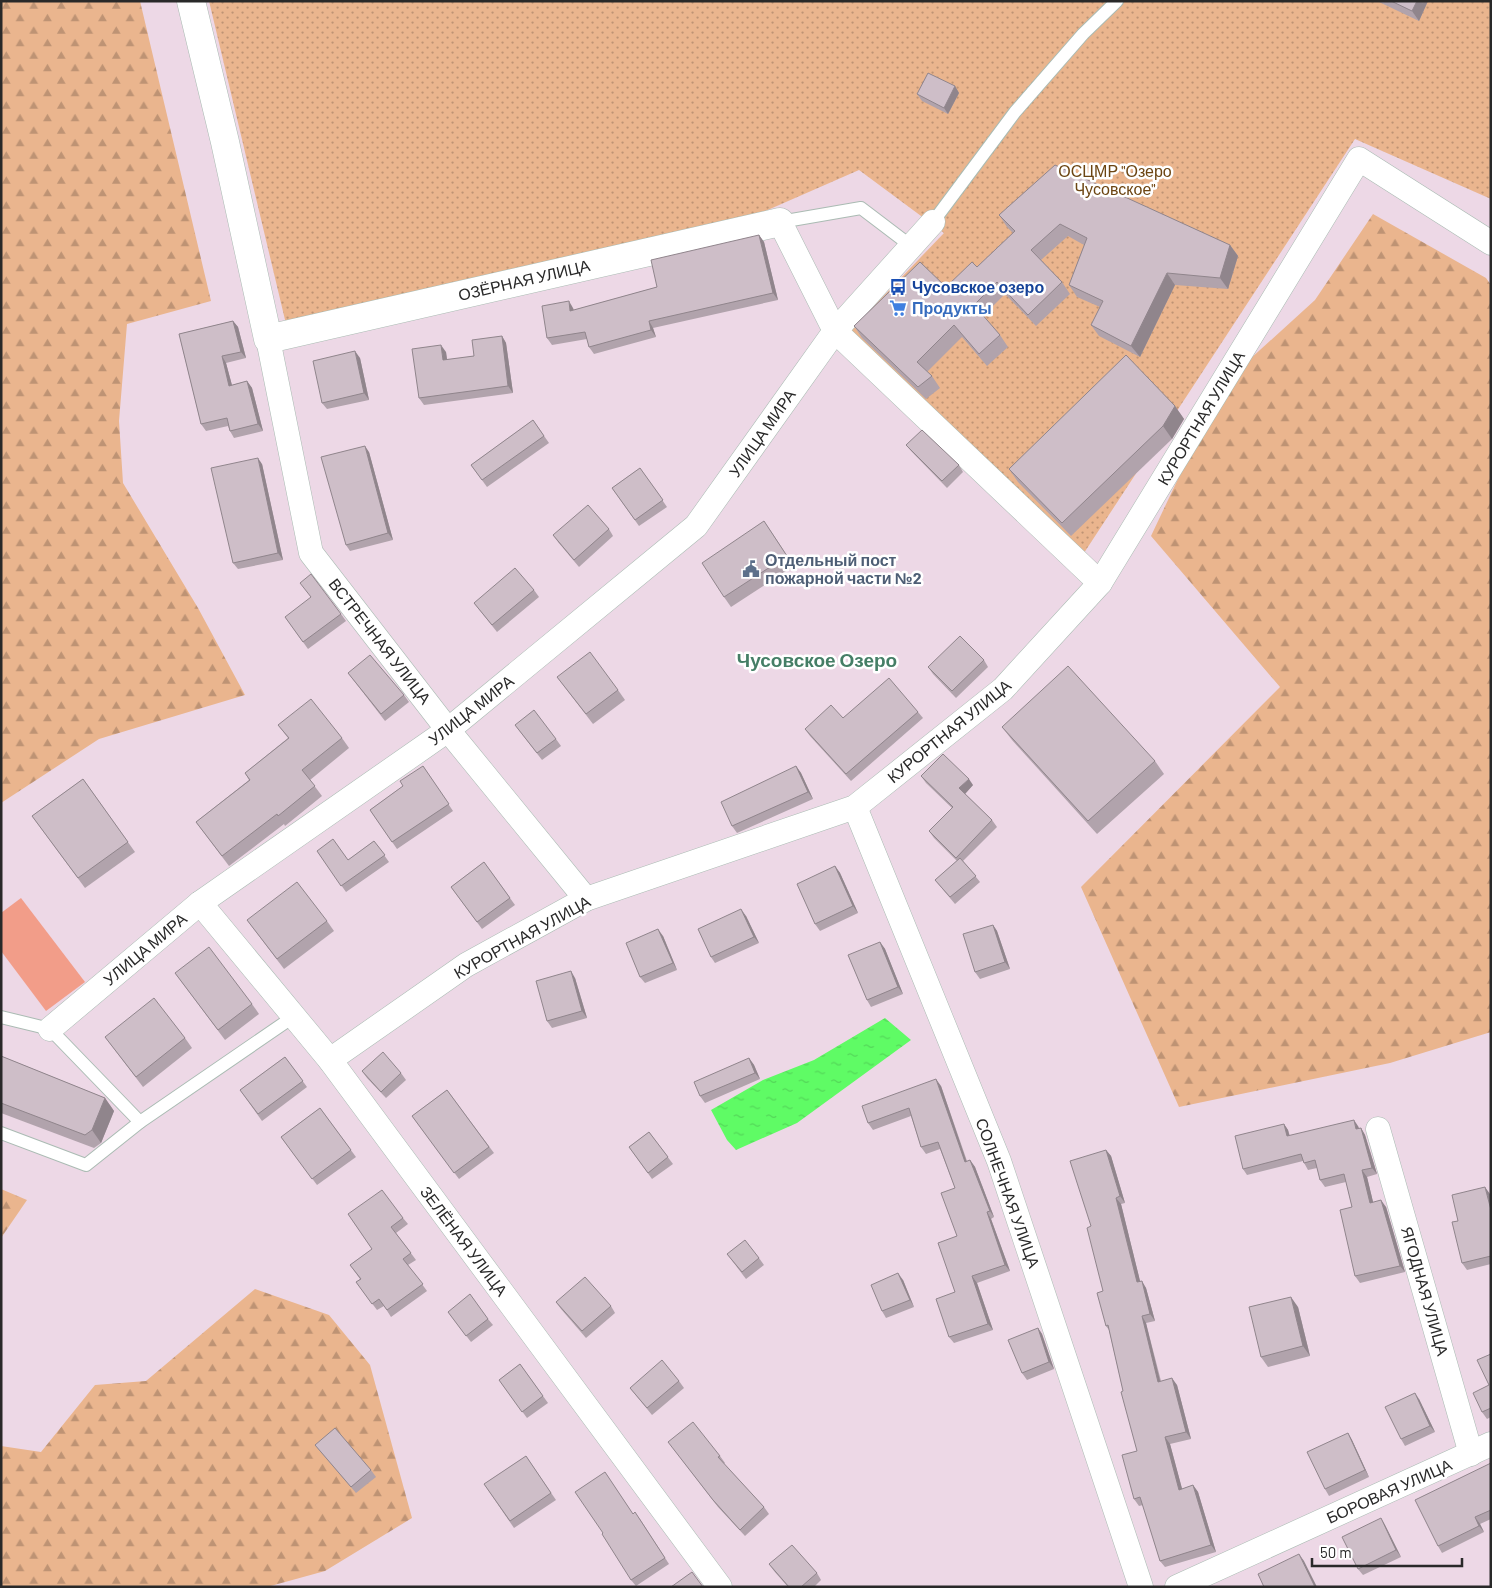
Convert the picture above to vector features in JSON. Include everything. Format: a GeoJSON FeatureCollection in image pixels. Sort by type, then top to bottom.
{"type":"FeatureCollection","features":[{"type":"Feature","properties":{"kind":"street"},"geometry":{"type":"LineString","coordinates":[[191,1],[225,142],[268,338]]}},
{"type":"Feature","properties":{"kind":"street","name":"КУРОРТНАЯ УЛИЦА"},"geometry":{"type":"LineString","coordinates":[[330,1060],[466,965],[586,899],[855,807],[1003,689],[1100,583],[1359,159],[1491,243]]}},
{"type":"Feature","properties":{"kind":"street"},"geometry":{"type":"LineString","coordinates":[[780,222],[835,331],[1100,583]]}},
{"type":"Feature","properties":{"kind":"street","name":"ОЗЁРНАЯ УЛИЦА"},"geometry":{"type":"LineString","coordinates":[[268,338],[780,222]]}},
{"type":"Feature","properties":{"kind":"street","name":"УЛИЦА МИРА"},"geometry":{"type":"LineString","coordinates":[[50,1030],[200,903],[448,730],[696,526],[835,331],[933,222]]}},
{"type":"Feature","properties":{"kind":"street","name":"ВСТРЕЧНАЯ УЛИЦА"},"geometry":{"type":"LineString","coordinates":[[268,338],[311,553],[448,730],[586,899]]}},
{"type":"Feature","properties":{"kind":"street","name":"СОЛНЕЧНАЯ УЛИЦА"},"geometry":{"type":"LineString","coordinates":[[855,807],[999,1161],[1141,1587]]}},
{"type":"Feature","properties":{"kind":"street","name":"ЗЕЛЁНАЯ УЛИЦА"},"geometry":{"type":"LineString","coordinates":[[200,903],[330,1060],[720,1587]]}},
{"type":"Feature","properties":{"kind":"street","name":"ЯГОДНАЯ УЛИЦА"},"geometry":{"type":"LineString","coordinates":[[1378,1129],[1481,1449]]}},
{"type":"Feature","properties":{"kind":"street","name":"БОРОВАЯ УЛИЦА"},"geometry":{"type":"LineString","coordinates":[[1177,1587],[1481,1449]]}},
{"type":"Feature","properties":{"kind":"lane"},"geometry":{"type":"LineString","coordinates":[[933,222],[1015,112],[1083,34],[1117,1]]}},
{"type":"Feature","properties":{"kind":"lane"},"geometry":{"type":"LineString","coordinates":[[780,222],[862,208],[911,246]]}},
{"type":"Feature","properties":{"kind":"lane"},"geometry":{"type":"LineString","coordinates":[[1,1017],[50,1030],[140,1122]]}},
{"type":"Feature","properties":{"kind":"lane"},"geometry":{"type":"LineString","coordinates":[[1,1133],[86,1165],[140,1122],[293,1017]]}},
{"type":"Feature","properties":{"kind":"green space"},"geometry":{"type":"Polygon","coordinates":[[[1,1],[140,1],[211,301],[127,324],[119,421],[123,483],[198,608],[245,695],[99,739],[1,803],[1,1]]]}},
{"type":"Feature","properties":{"kind":"green space","name":"ОСЦМР \"Озеро Чусовское\""},"geometry":{"type":"Polygon","coordinates":[[[209,1],[1491,1],[1491,199],[1355,139],[1082,556],[850,331],[944,233],[859,170],[761,213],[286,324],[209,1]]]}},
{"type":"Feature","properties":{"kind":"green space"},"geometry":{"type":"Polygon","coordinates":[[[1373,214],[1486,278],[1491,285],[1491,1032],[1390,1063],[1179,1107],[1081,887],[1280,687],[1151,536],[1195,443],[1216,390],[1315,300],[1373,214]]]}},
{"type":"Feature","properties":{"kind":"green space"},"geometry":{"type":"Polygon","coordinates":[[[1,1189],[27,1200],[1,1238],[1,1189]]]}},
{"type":"Feature","properties":{"kind":"green space"},"geometry":{"type":"Polygon","coordinates":[[[255,1289],[329,1315],[370,1365],[412,1518],[325,1571],[267,1587],[1,1587],[1,1446],[41,1452],[95,1385],[146,1381],[255,1289]]]}},
{"type":"Feature","properties":{"kind":"shaded area"},"geometry":{"type":"Polygon","coordinates":[[[21,898],[85,982],[46,1011],[1,951],[1,913],[21,898]]]}},
{"type":"Feature","properties":{"kind":"water"},"geometry":{"type":"Polygon","coordinates":[[[885,1018],[911,1040],[797,1123],[736,1150],[727,1140],[711,1110],[763,1080],[814,1060],[885,1018]]]}},
{"type":"Feature","properties":{"kind":"building"},"geometry":{"type":"Polygon","coordinates":[[[1391,1],[1417,1],[1412,11],[1391,1]]]}},
{"type":"Feature","properties":{"kind":"building"},"geometry":{"type":"Polygon","coordinates":[[[928,73],[955,86],[944,108],[917,94],[928,73]]]}},
{"type":"Feature","properties":{"kind":"building"},"geometry":{"type":"Polygon","coordinates":[[[1055,165],[1230,245],[1220,278],[1167,273],[1131,346],[1091,325],[1103,301],[1069,285],[1087,238],[1060,224],[1031,250],[1062,282],[1028,315],[997,282],[974,305],[1000,335],[979,354],[954,325],[917,362],[932,376],[918,387],[854,326],[920,262],[946,287],[972,262],[977,267],[1015,231],[999,215],[1055,165]]]}},
{"type":"Feature","properties":{"kind":"building"},"geometry":{"type":"Polygon","coordinates":[[[759,235],[773,293],[649,321],[651,330],[589,347],[585,332],[547,338],[542,306],[569,301],[570,311],[657,287],[651,260],[759,235]]]}},
{"type":"Feature","properties":{"kind":"building"},"geometry":{"type":"Polygon","coordinates":[[[233,321],[241,352],[222,356],[229,386],[247,381],[258,424],[230,431],[227,418],[201,424],[179,334],[233,321]]]}},
{"type":"Feature","properties":{"kind":"building"},"geometry":{"type":"Polygon","coordinates":[[[502,336],[508,386],[419,398],[412,349],[441,345],[443,360],[474,356],[472,340],[502,336]]]}},
{"type":"Feature","properties":{"kind":"building"},"geometry":{"type":"Polygon","coordinates":[[[355,351],[364,393],[322,403],[313,361],[355,351]]]}},
{"type":"Feature","properties":{"kind":"building"},"geometry":{"type":"Polygon","coordinates":[[[1126,355],[1175,406],[1163,426],[1062,523],[1009,469],[1126,355]]]}},
{"type":"Feature","properties":{"kind":"building"},"geometry":{"type":"Polygon","coordinates":[[[533,420],[544,436],[482,480],[471,465],[533,420]]]}},
{"type":"Feature","properties":{"kind":"building"},"geometry":{"type":"Polygon","coordinates":[[[922,430],[959,465],[942,481],[906,445],[922,430]]]}},
{"type":"Feature","properties":{"kind":"building"},"geometry":{"type":"Polygon","coordinates":[[[365,446],[388,533],[346,545],[321,457],[365,446]]]}},
{"type":"Feature","properties":{"kind":"building"},"geometry":{"type":"Polygon","coordinates":[[[258,458],[278,553],[233,563],[211,468],[258,458]]]}},
{"type":"Feature","properties":{"kind":"building"},"geometry":{"type":"Polygon","coordinates":[[[640,468],[663,500],[635,520],[612,488],[640,468]]]}},
{"type":"Feature","properties":{"kind":"building"},"geometry":{"type":"Polygon","coordinates":[[[588,505],[609,529],[574,560],[553,535],[588,505]]]}},
{"type":"Feature","properties":{"kind":"building","name":"Отдельный пост пожарной части №2"},"geometry":{"type":"Polygon","coordinates":[[[764,521],[787,556],[724,597],[702,563],[764,521]]]}},
{"type":"Feature","properties":{"kind":"building"},"geometry":{"type":"Polygon","coordinates":[[[515,568],[534,590],[492,625],[474,603],[515,568]]]}},
{"type":"Feature","properties":{"kind":"building"},"geometry":{"type":"Polygon","coordinates":[[[311,574],[341,614],[303,642],[285,617],[311,597],[300,583],[311,574]]]}},
{"type":"Feature","properties":{"kind":"building"},"geometry":{"type":"Polygon","coordinates":[[[960,636],[984,660],[952,691],[928,667],[960,636]]]}},
{"type":"Feature","properties":{"kind":"building"},"geometry":{"type":"Polygon","coordinates":[[[590,652],[618,690],[586,714],[557,677],[590,652]]]}},
{"type":"Feature","properties":{"kind":"building"},"geometry":{"type":"Polygon","coordinates":[[[370,655],[404,695],[381,714],[348,673],[370,655]]]}},
{"type":"Feature","properties":{"kind":"building"},"geometry":{"type":"Polygon","coordinates":[[[1068,666],[1155,761],[1088,821],[1002,727],[1068,666]]]}},
{"type":"Feature","properties":{"kind":"building"},"geometry":{"type":"Polygon","coordinates":[[[889,678],[918,712],[846,774],[805,729],[831,705],[843,718],[889,678]]]}},
{"type":"Feature","properties":{"kind":"building"},"geometry":{"type":"Polygon","coordinates":[[[311,699],[342,738],[302,770],[315,786],[278,816],[277,814],[222,856],[196,822],[250,780],[245,773],[289,738],[278,725],[311,699]]]}},
{"type":"Feature","properties":{"kind":"building"},"geometry":{"type":"Polygon","coordinates":[[[534,710],[556,739],[537,753],[515,725],[534,710]]]}},
{"type":"Feature","properties":{"kind":"building"},"geometry":{"type":"Polygon","coordinates":[[[943,754],[969,779],[959,788],[992,820],[956,858],[929,831],[953,807],[921,776],[943,754]]]}},
{"type":"Feature","properties":{"kind":"building"},"geometry":{"type":"Polygon","coordinates":[[[423,766],[449,804],[392,842],[370,810],[403,786],[400,781],[423,766]]]}},
{"type":"Feature","properties":{"kind":"building"},"geometry":{"type":"Polygon","coordinates":[[[796,766],[808,792],[732,826],[721,802],[796,766]]]}},
{"type":"Feature","properties":{"kind":"building"},"geometry":{"type":"Polygon","coordinates":[[[83,779],[128,842],[78,878],[32,816],[83,779]]]}},
{"type":"Feature","properties":{"kind":"building"},"geometry":{"type":"Polygon","coordinates":[[[333,839],[348,860],[374,841],[385,855],[341,886],[317,851],[333,839]]]}},
{"type":"Feature","properties":{"kind":"building"},"geometry":{"type":"Polygon","coordinates":[[[960,858],[976,876],[950,897],[935,880],[960,858]]]}},
{"type":"Feature","properties":{"kind":"building"},"geometry":{"type":"Polygon","coordinates":[[[484,862],[510,898],[477,922],[451,887],[484,862]]]}},
{"type":"Feature","properties":{"kind":"building"},"geometry":{"type":"Polygon","coordinates":[[[835,866],[853,906],[815,924],[797,884],[835,866]]]}},
{"type":"Feature","properties":{"kind":"building"},"geometry":{"type":"Polygon","coordinates":[[[297,882],[327,921],[277,959],[247,920],[297,882]]]}},
{"type":"Feature","properties":{"kind":"building"},"geometry":{"type":"Polygon","coordinates":[[[741,909],[754,937],[711,957],[698,929],[741,909]]]}},
{"type":"Feature","properties":{"kind":"building"},"geometry":{"type":"Polygon","coordinates":[[[993,925],[1005,962],[975,972],[963,934],[993,925]]]}},
{"type":"Feature","properties":{"kind":"building"},"geometry":{"type":"Polygon","coordinates":[[[658,929],[673,963],[640,977],[626,943],[658,929]]]}},
{"type":"Feature","properties":{"kind":"building"},"geometry":{"type":"Polygon","coordinates":[[[880,942],[898,987],[867,1000],[848,955],[880,942]]]}},
{"type":"Feature","properties":{"kind":"building"},"geometry":{"type":"Polygon","coordinates":[[[209,947],[252,1004],[218,1030],[175,973],[209,947]]]}},
{"type":"Feature","properties":{"kind":"building"},"geometry":{"type":"Polygon","coordinates":[[[571,971],[582,1011],[547,1021],[536,981],[571,971]]]}},
{"type":"Feature","properties":{"kind":"building"},"geometry":{"type":"Polygon","coordinates":[[[154,998],[185,1038],[136,1077],[105,1037],[154,998]]]}},
{"type":"Feature","properties":{"kind":"building"},"geometry":{"type":"Polygon","coordinates":[[[383,1052],[401,1073],[381,1092],[362,1071],[383,1052]]]}},
{"type":"Feature","properties":{"kind":"building"},"geometry":{"type":"Polygon","coordinates":[[[1,1056],[105,1098],[92,1130],[85,1135],[1,1103],[1,1056]]]}},
{"type":"Feature","properties":{"kind":"building"},"geometry":{"type":"Polygon","coordinates":[[[285,1057],[303,1081],[258,1114],[240,1090],[285,1057]]]}},
{"type":"Feature","properties":{"kind":"building"},"geometry":{"type":"Polygon","coordinates":[[[749,1058],[755,1073],[700,1096],[694,1082],[749,1058]]]}},
{"type":"Feature","properties":{"kind":"building"},"geometry":{"type":"Polygon","coordinates":[[[936,1079],[965,1162],[970,1160],[990,1211],[987,1212],[1005,1265],[972,1276],[988,1324],[949,1337],[936,1299],[955,1292],[938,1243],[957,1236],[941,1193],[955,1188],[938,1142],[921,1147],[909,1108],[868,1123],[862,1106],[936,1079]]]}},
{"type":"Feature","properties":{"kind":"building"},"geometry":{"type":"Polygon","coordinates":[[[447,1090],[489,1147],[454,1173],[412,1116],[447,1090]]]}},
{"type":"Feature","properties":{"kind":"building"},"geometry":{"type":"Polygon","coordinates":[[[320,1108],[351,1150],[312,1179],[281,1137],[320,1108]]]}},
{"type":"Feature","properties":{"kind":"building"},"geometry":{"type":"Polygon","coordinates":[[[1354,1120],[1356,1129],[1361,1128],[1372,1168],[1362,1170],[1370,1203],[1381,1200],[1400,1266],[1355,1276],[1340,1210],[1352,1207],[1344,1174],[1320,1180],[1315,1160],[1304,1163],[1301,1154],[1243,1169],[1235,1136],[1284,1124],[1287,1136],[1354,1120]]]}},
{"type":"Feature","properties":{"kind":"building"},"geometry":{"type":"Polygon","coordinates":[[[649,1132],[668,1157],[648,1173],[629,1147],[649,1132]]]}},
{"type":"Feature","properties":{"kind":"building"},"geometry":{"type":"Polygon","coordinates":[[[1106,1150],[1120,1196],[1116,1198],[1137,1282],[1142,1281],[1150,1314],[1142,1316],[1158,1382],[1172,1378],[1186,1432],[1165,1437],[1179,1490],[1193,1485],[1211,1545],[1160,1561],[1140,1497],[1134,1499],[1122,1455],[1137,1451],[1121,1392],[1123,1391],[1108,1325],[1106,1326],[1097,1293],[1103,1291],[1087,1228],[1091,1226],[1070,1161],[1106,1150]]]}},
{"type":"Feature","properties":{"kind":"building"},"geometry":{"type":"Polygon","coordinates":[[[1485,1187],[1491,1210],[1491,1256],[1462,1263],[1452,1222],[1458,1221],[1452,1195],[1485,1187]]]}},
{"type":"Feature","properties":{"kind":"building"},"geometry":{"type":"Polygon","coordinates":[[[382,1190],[403,1218],[391,1227],[411,1253],[403,1259],[423,1284],[387,1310],[379,1299],[372,1304],[356,1282],[361,1279],[350,1265],[372,1249],[348,1214],[382,1190]]]}},
{"type":"Feature","properties":{"kind":"building"},"geometry":{"type":"Polygon","coordinates":[[[745,1240],[759,1258],[742,1272],[727,1254],[745,1240]]]}},
{"type":"Feature","properties":{"kind":"building"},"geometry":{"type":"Polygon","coordinates":[[[898,1273],[910,1300],[882,1311],[871,1285],[898,1273]]]}},
{"type":"Feature","properties":{"kind":"building"},"geometry":{"type":"Polygon","coordinates":[[[585,1277],[611,1306],[582,1331],[556,1302],[585,1277]]]}},
{"type":"Feature","properties":{"kind":"building"},"geometry":{"type":"Polygon","coordinates":[[[470,1294],[488,1319],[466,1336],[448,1312],[470,1294]]]}},
{"type":"Feature","properties":{"kind":"building"},"geometry":{"type":"Polygon","coordinates":[[[1291,1297],[1303,1346],[1261,1357],[1249,1307],[1291,1297]]]}},
{"type":"Feature","properties":{"kind":"building"},"geometry":{"type":"Polygon","coordinates":[[[1038,1328],[1049,1362],[1022,1373],[1008,1340],[1038,1328]]]}},
{"type":"Feature","properties":{"kind":"building"},"geometry":{"type":"Polygon","coordinates":[[[1491,1354],[1491,1408],[1482,1412],[1473,1393],[1489,1385],[1477,1360],[1491,1354]]]}},
{"type":"Feature","properties":{"kind":"building"},"geometry":{"type":"Polygon","coordinates":[[[662,1360],[679,1381],[647,1408],[630,1388],[662,1360]]]}},
{"type":"Feature","properties":{"kind":"building"},"geometry":{"type":"Polygon","coordinates":[[[520,1364],[543,1396],[522,1412],[499,1380],[520,1364]]]}},
{"type":"Feature","properties":{"kind":"building"},"geometry":{"type":"Polygon","coordinates":[[[1415,1393],[1430,1426],[1401,1439],[1385,1407],[1415,1393]]]}},
{"type":"Feature","properties":{"kind":"building"},"geometry":{"type":"Polygon","coordinates":[[[693,1422],[720,1456],[718,1457],[764,1507],[740,1530],[713,1500],[668,1442],[693,1422]]]}},
{"type":"Feature","properties":{"kind":"building"},"geometry":{"type":"Polygon","coordinates":[[[335,1428],[371,1470],[351,1487],[315,1445],[335,1428]]]}},
{"type":"Feature","properties":{"kind":"building"},"geometry":{"type":"Polygon","coordinates":[[[1348,1433],[1365,1470],[1325,1489],[1307,1452],[1348,1433]]]}},
{"type":"Feature","properties":{"kind":"building"},"geometry":{"type":"Polygon","coordinates":[[[526,1456],[551,1493],[510,1521],[484,1484],[526,1456]]]}},
{"type":"Feature","properties":{"kind":"building"},"geometry":{"type":"Polygon","coordinates":[[[1491,1463],[1491,1510],[1475,1517],[1479,1526],[1438,1546],[1415,1500],[1491,1463]]]}},
{"type":"Feature","properties":{"kind":"building"},"geometry":{"type":"Polygon","coordinates":[[[605,1472],[633,1514],[635,1512],[665,1558],[631,1580],[603,1533],[575,1492],[605,1472]]]}},
{"type":"Feature","properties":{"kind":"building"},"geometry":{"type":"Polygon","coordinates":[[[1381,1518],[1396,1550],[1358,1569],[1342,1537],[1381,1518]]]}},
{"type":"Feature","properties":{"kind":"building"},"geometry":{"type":"Polygon","coordinates":[[[792,1545],[817,1573],[801,1587],[789,1587],[769,1564],[792,1545]]]}},
{"type":"Feature","properties":{"kind":"building"},"geometry":{"type":"Polygon","coordinates":[[[1299,1554],[1315,1587],[1264,1587],[1258,1574],[1299,1554]]]}},
{"type":"Feature","properties":{"kind":"building"},"geometry":{"type":"Polygon","coordinates":[[[692,1572],[703,1587],[671,1587],[692,1572]]]}},
{"type":"Feature","properties":{"kind":"place","name":"Чусовское озеро"},"geometry":{"type":"Point","coordinates":[898,287]}},
{"type":"Feature","properties":{"kind":"place","name":"Продукты"},"geometry":{"type":"Point","coordinates":[898,308]}},
{"type":"Feature","properties":{"kind":"place","name":"Отдельный пост пожарной части №2"},"geometry":{"type":"Point","coordinates":[751,569]}},
{"type":"Feature","properties":{"kind":"district","name":"Чусовское Озеро"},"geometry":{"type":"Point","coordinates":[817,660]}}]}
